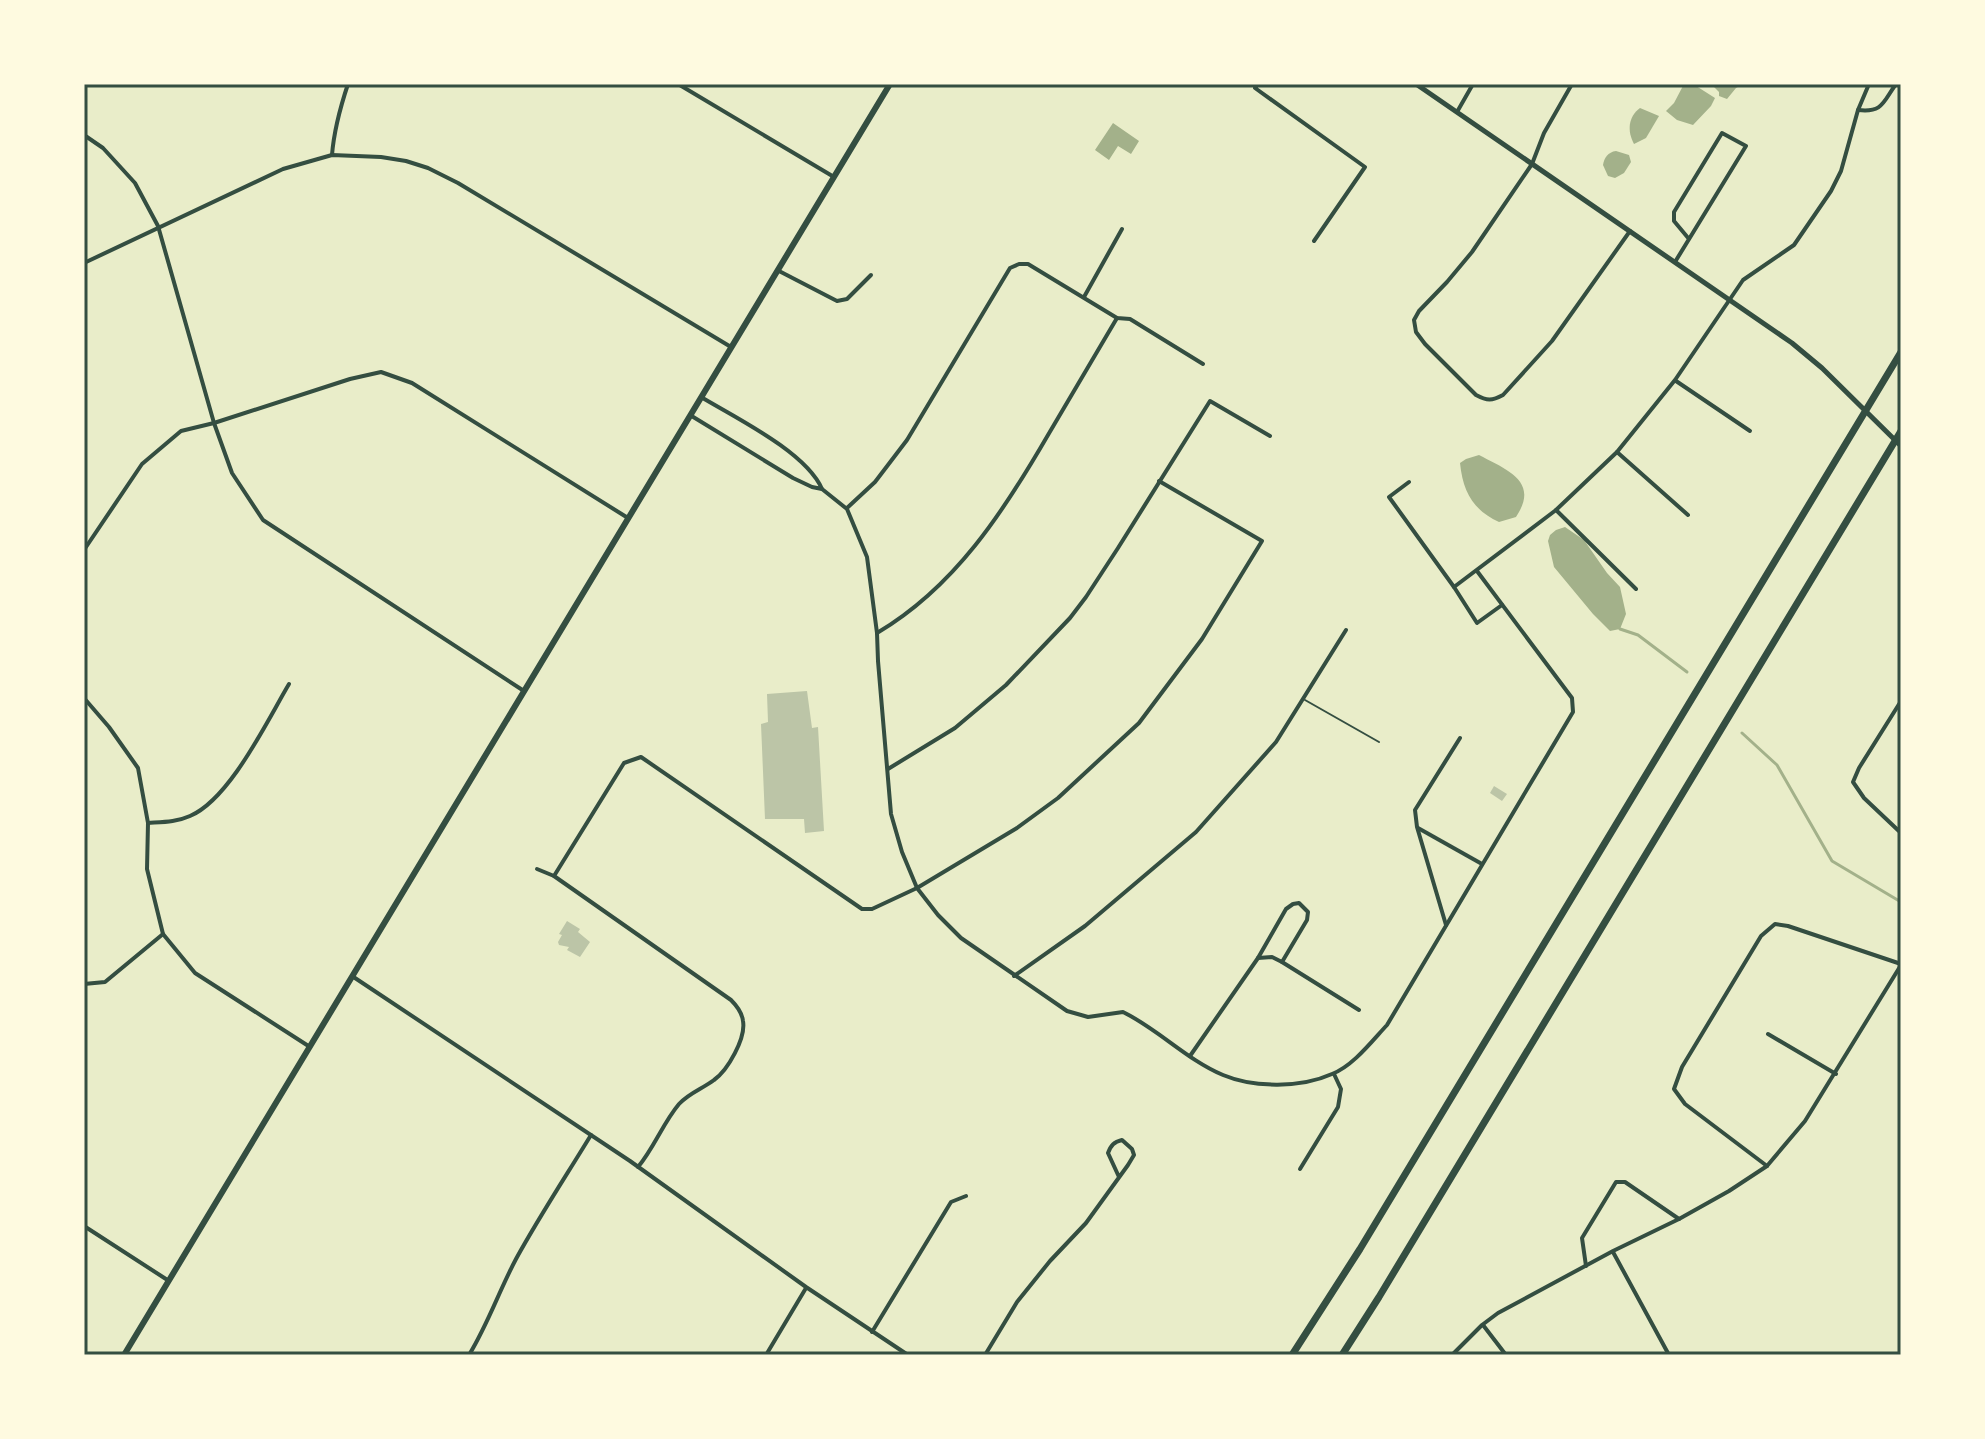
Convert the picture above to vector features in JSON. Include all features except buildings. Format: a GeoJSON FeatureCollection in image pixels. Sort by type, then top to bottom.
{"type":"FeatureCollection","features":[{"type":"Feature","properties":{"kind":"highway"},"geometry":{"type":"LineString","coordinates":[[1292,1355],[1353,1260],[1901,352]]}},
{"type":"Feature","properties":{"kind":"highway"},"geometry":{"type":"LineString","coordinates":[[1342,1355],[1901,431]]}},
{"type":"Feature","properties":{"kind":"main road"},"geometry":{"type":"LineString","coordinates":[[124,1355],[890,84]]}},
{"type":"Feature","properties":{"kind":"street"},"geometry":{"type":"LineString","coordinates":[[332,155],[338,113],[348,84]]}},
{"type":"Feature","properties":{"kind":"street"},"geometry":{"type":"LineString","coordinates":[[678,84],[834,177]]}},
{"type":"Feature","properties":{"kind":"street"},"geometry":{"type":"LineString","coordinates":[[1258,84],[1255,88],[1365,167],[1314,241]]}},
{"type":"Feature","properties":{"kind":"street"},"geometry":{"type":"LineString","coordinates":[[1416,84],[1792,343],[1849,393],[1901,446]]}},
{"type":"Feature","properties":{"kind":"street"},"geometry":{"type":"LineString","coordinates":[[1457,112],[1473,84]]}},
{"type":"Feature","properties":{"kind":"street"},"geometry":{"type":"LineString","coordinates":[[1572,84],[1544,133],[1532,164],[1472,252],[1419,311],[1414,320],[1416,332],[1476,395],[1493,400],[1503,395],[1552,341],[1630,231]]}},
{"type":"Feature","properties":{"kind":"street"},"geometry":{"type":"LineString","coordinates":[[1454,587],[1556,510],[1617,452],[1675,380],[1743,280],[1794,245],[1841,171],[1858,110],[1869,84]]}},
{"type":"Feature","properties":{"kind":"street"},"geometry":{"type":"LineString","coordinates":[[1858,110],[1879,109],[1896,84]]}},
{"type":"Feature","properties":{"kind":"street"},"geometry":{"type":"LineString","coordinates":[[1675,262],[1746,146],[1722,133],[1674,212],[1674,221],[1689,239]]}},
{"type":"Feature","properties":{"kind":"street"},"geometry":{"type":"LineString","coordinates":[[84,135],[103,148],[135,183],[158,226],[214,423],[232,473],[263,520],[524,691]]}},
{"type":"Feature","properties":{"kind":"street"},"geometry":{"type":"LineString","coordinates":[[84,263],[283,169],[332,155],[381,157],[428,168],[458,183],[731,347]]}},
{"type":"Feature","properties":{"kind":"street"},"geometry":{"type":"LineString","coordinates":[[1084,297],[1122,229]]}},
{"type":"Feature","properties":{"kind":"street"},"geometry":{"type":"LineString","coordinates":[[847,509],[875,482],[907,440],[1010,268],[1019,264],[1028,264],[1117,318],[1130,319],[1203,364]]}},
{"type":"Feature","properties":{"kind":"street"},"geometry":{"type":"LineString","coordinates":[[778,270],[837,301],[847,299],[871,275]]}},
{"type":"Feature","properties":{"kind":"street"},"geometry":{"type":"LineString","coordinates":[[877,633],[896,622],[927,596],[960,564],[993,523],[1117,318]]}},
{"type":"Feature","properties":{"kind":"street"},"geometry":{"type":"LineString","coordinates":[[84,549],[142,464],[181,431],[381,372],[412,383],[628,518]]}},
{"type":"Feature","properties":{"kind":"street"},"geometry":{"type":"LineString","coordinates":[[1675,380],[1750,431]]}},
{"type":"Feature","properties":{"kind":"street"},"geometry":{"type":"LineString","coordinates":[[701,397],[781,446],[818,479],[822,489]]}},
{"type":"Feature","properties":{"kind":"street"},"geometry":{"type":"LineString","coordinates":[[888,769],[955,728],[1006,685],[1043,648],[1086,597],[1210,401],[1270,436]]}},
{"type":"Feature","properties":{"kind":"street"},"geometry":{"type":"LineString","coordinates":[[690,415],[793,478],[822,489],[847,509],[867,557],[877,633],[888,793],[895,831],[917,888],[938,915],[961,938],[1072,1014],[1088,1017],[1117,1011],[1128,1014],[1223,1075],[1249,1082],[1293,1085],[1334,1074],[1387,1025],[1573,712],[1572,698],[1477,571]]}},
{"type":"Feature","properties":{"kind":"street"},"geometry":{"type":"LineString","coordinates":[[1617,452],[1688,515]]}},
{"type":"Feature","properties":{"kind":"street"},"geometry":{"type":"LineString","coordinates":[[554,876],[624,763],[641,757],[862,909],[872,909],[917,888],[1017,828],[1058,798],[1139,723],[1202,639],[1262,541],[1159,481]]}},
{"type":"Feature","properties":{"kind":"street"},"geometry":{"type":"LineString","coordinates":[[1409,482],[1389,497],[1477,623],[1502,605]]}},
{"type":"Feature","properties":{"kind":"street"},"geometry":{"type":"LineString","coordinates":[[1556,510],[1636,589]]}},
{"type":"Feature","properties":{"kind":"street"},"geometry":{"type":"LineString","coordinates":[[1014,976],[1085,926],[1196,832],[1276,742],[1346,630]]}},
{"type":"Feature","properties":{"kind":"street"},"geometry":{"type":"LineString","coordinates":[[148,823],[187,818],[199,812],[225,788],[289,684]]}},
{"type":"Feature","properties":{"kind":"street"},"geometry":{"type":"LineString","coordinates":[[84,698],[138,768],[148,823],[147,869],[163,934],[195,973],[310,1047]]}},
{"type":"Feature","properties":{"kind":"street"},"geometry":{"type":"LineString","coordinates":[[1901,701],[1853,782],[1864,798],[1901,833]]}},
{"type":"Feature","properties":{"kind":"street"},"geometry":{"type":"LineString","coordinates":[[1446,925],[1417,827],[1415,810],[1460,738]]}},
{"type":"Feature","properties":{"kind":"street"},"geometry":{"type":"LineString","coordinates":[[1417,827],[1482,864]]}},
{"type":"Feature","properties":{"kind":"street"},"geometry":{"type":"LineString","coordinates":[[537,869],[554,876],[731,1000],[743,1019],[738,1048],[723,1071],[714,1081],[682,1100],[638,1167]]}},
{"type":"Feature","properties":{"kind":"street"},"geometry":{"type":"LineString","coordinates":[[1190,1056],[1258,958],[1286,909],[1299,903],[1308,912],[1307,920],[1282,962]]}},
{"type":"Feature","properties":{"kind":"street"},"geometry":{"type":"LineString","coordinates":[[1452,1355],[1482,1325],[1521,1300],[1679,1219],[1767,1166],[1805,1121],[1901,965],[1775,924],[1761,936],[1682,1067],[1674,1089],[1685,1104],[1767,1166]]}},
{"type":"Feature","properties":{"kind":"street"},"geometry":{"type":"LineString","coordinates":[[84,984],[105,982],[163,934]]}},
{"type":"Feature","properties":{"kind":"street"},"geometry":{"type":"LineString","coordinates":[[1258,958],[1272,957],[1282,962],[1359,1010]]}},
{"type":"Feature","properties":{"kind":"street"},"geometry":{"type":"LineString","coordinates":[[352,976],[638,1167],[806,1287],[908,1355]]}},
{"type":"Feature","properties":{"kind":"street"},"geometry":{"type":"LineString","coordinates":[[1768,1034],[1836,1074]]}},
{"type":"Feature","properties":{"kind":"street"},"geometry":{"type":"LineString","coordinates":[[1300,1169],[1338,1107],[1341,1089],[1334,1074]]}},
{"type":"Feature","properties":{"kind":"street"},"geometry":{"type":"LineString","coordinates":[[469,1355],[484,1330],[518,1255],[591,1135]]}},
{"type":"Feature","properties":{"kind":"street"},"geometry":{"type":"LineString","coordinates":[[985,1355],[1017,1302],[1086,1223],[1119,1177],[1134,1155],[1122,1140],[1116,1141],[1108,1153],[1119,1177]]}},
{"type":"Feature","properties":{"kind":"street"},"geometry":{"type":"LineString","coordinates":[[1586,1266],[1582,1238],[1616,1182],[1625,1182],[1679,1219]]}},
{"type":"Feature","properties":{"kind":"street"},"geometry":{"type":"LineString","coordinates":[[872,1332],[951,1202],[966,1196]]}},
{"type":"Feature","properties":{"kind":"street"},"geometry":{"type":"LineString","coordinates":[[84,1226],[169,1281]]}},
{"type":"Feature","properties":{"kind":"street"},"geometry":{"type":"LineString","coordinates":[[1613,1251],[1669,1355]]}},
{"type":"Feature","properties":{"kind":"street"},"geometry":{"type":"LineString","coordinates":[[766,1355],[806,1287]]}},
{"type":"Feature","properties":{"kind":"street"},"geometry":{"type":"LineString","coordinates":[[1482,1325],[1506,1355]]}},
{"type":"Feature","properties":{"kind":"lane"},"geometry":{"type":"LineString","coordinates":[[1304,699],[1379,742]]}},
{"type":"Feature","properties":{"kind":"shaded area"},"geometry":{"type":"Polygon","coordinates":[[[1684,84],[1693,84],[1715,98],[1693,125],[1677,120],[1666,111],[1684,84]]]}},
{"type":"Feature","properties":{"kind":"shaded area"},"geometry":{"type":"Polygon","coordinates":[[[1711,84],[1743,84],[1727,99],[1719,96],[1711,84]]]}},
{"type":"Feature","properties":{"kind":"shaded area"},"geometry":{"type":"Polygon","coordinates":[[[1640,108],[1659,116],[1646,138],[1634,144],[1630,124],[1640,108]]]}},
{"type":"Feature","properties":{"kind":"shaded area"},"geometry":{"type":"Polygon","coordinates":[[[1113,123],[1139,141],[1131,154],[1118,146],[1109,160],[1095,150],[1113,123]]]}},
{"type":"Feature","properties":{"kind":"shaded area"},"geometry":{"type":"Polygon","coordinates":[[[1616,151],[1629,155],[1631,162],[1624,173],[1615,178],[1608,176],[1603,165],[1607,156],[1616,151]]]}},
{"type":"Feature","properties":{"kind":"shaded area"},"geometry":{"type":"Polygon","coordinates":[[[1479,455],[1509,472],[1522,486],[1522,505],[1516,517],[1499,522],[1482,512],[1471,499],[1460,463],[1479,455]]]}},
{"type":"Feature","properties":{"kind":"shaded area"},"geometry":{"type":"Polygon","coordinates":[[[1565,527],[1584,540],[1620,587],[1626,614],[1620,629],[1610,631],[1554,567],[1548,541],[1556,530],[1565,527]]]}},
{"type":"Feature","properties":{"kind":"waterway"},"geometry":{"type":"LineString","coordinates":[[1620,629],[1638,635],[1687,672]]}},
{"type":"Feature","properties":{"kind":"waterway"},"geometry":{"type":"LineString","coordinates":[[1742,733],[1777,765],[1832,861],[1901,902]]}}]}
